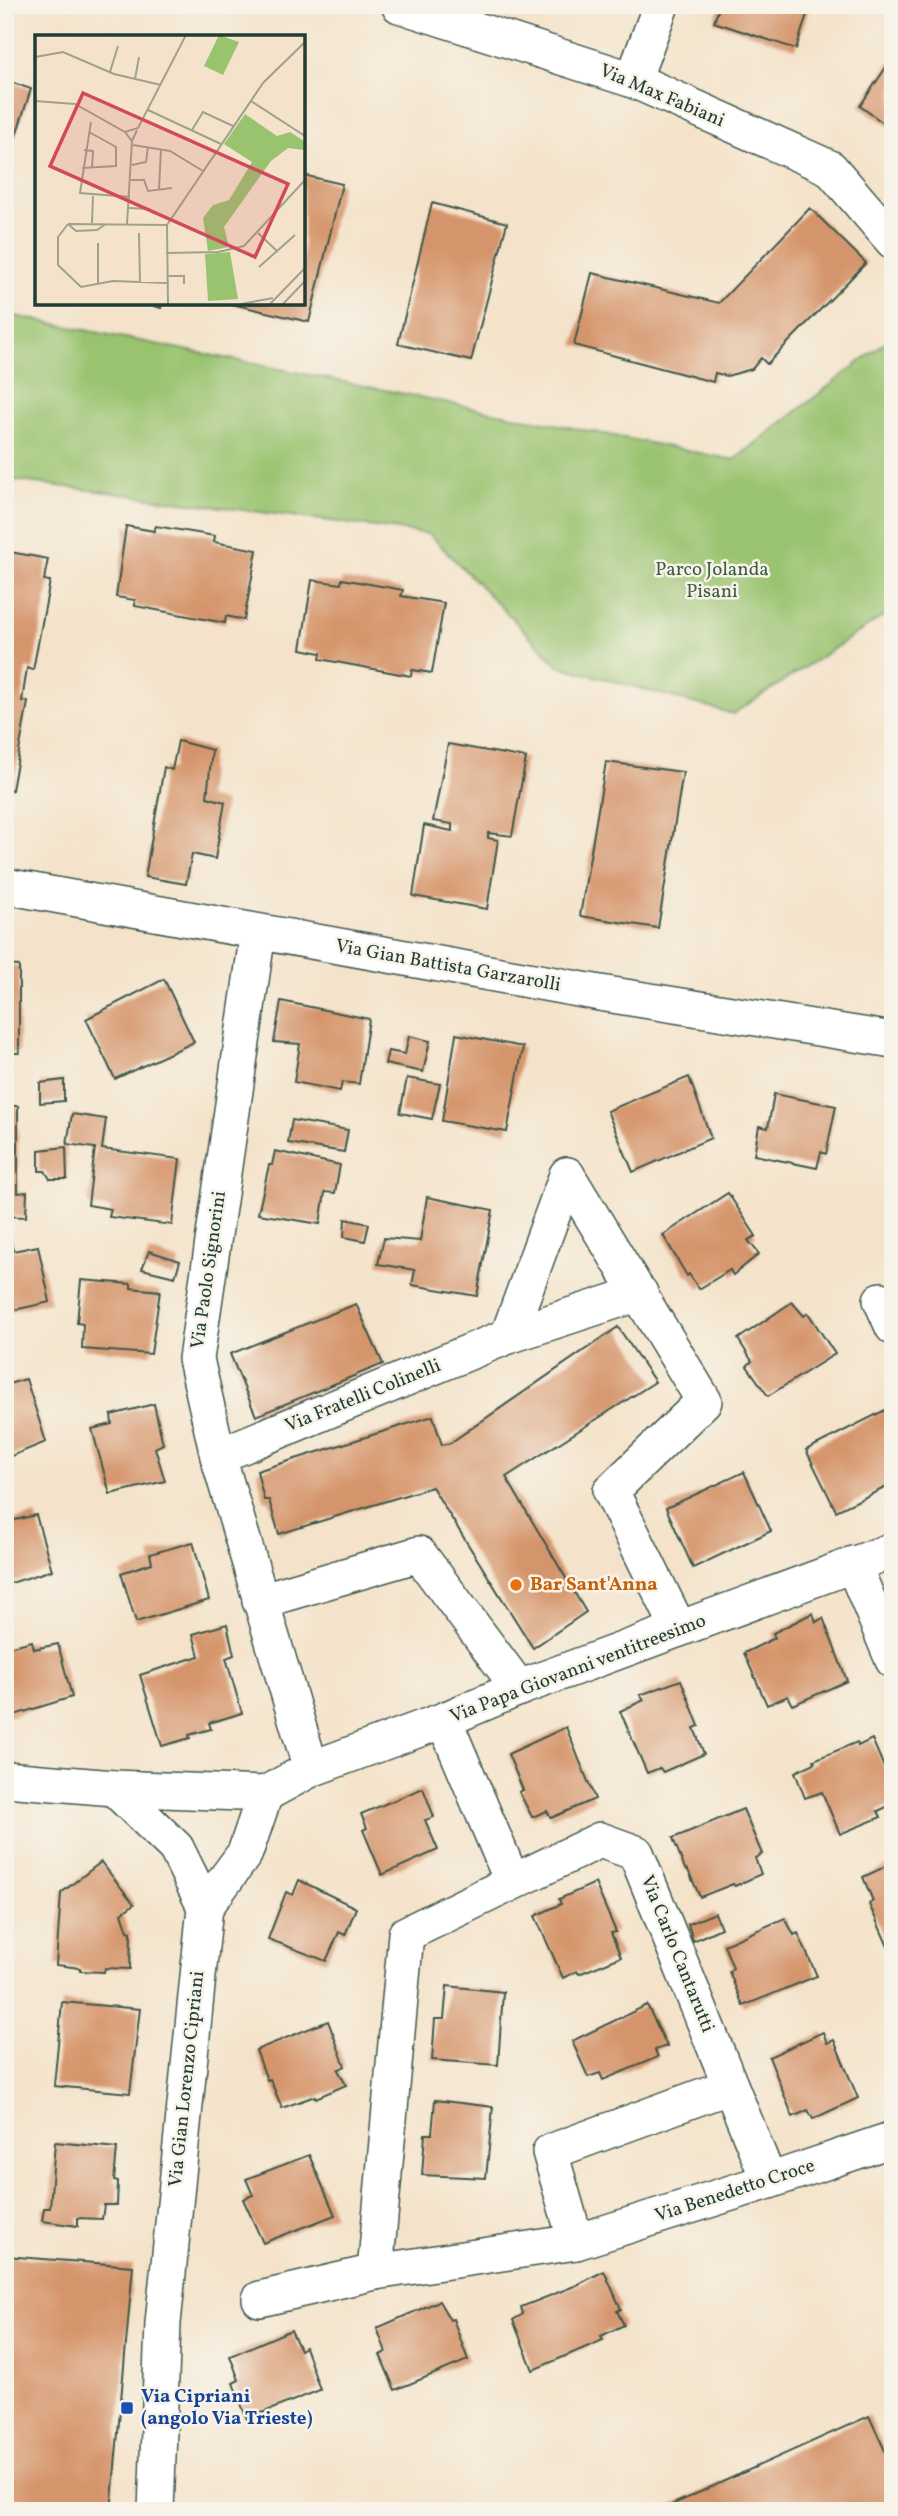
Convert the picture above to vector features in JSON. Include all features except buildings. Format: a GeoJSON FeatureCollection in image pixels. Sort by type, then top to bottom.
{"type":"FeatureCollection","features":[{"type":"Feature","properties":{"kind":"street","name":"Via Max Fabiani"},"geometry":{"type":"LineString","coordinates":[[399,5],[633,80],[830,168],[893,241]]}},
{"type":"Feature","properties":{"kind":"street"},"geometry":{"type":"LineString","coordinates":[[633,80],[661,5]]}},
{"type":"Feature","properties":{"kind":"street","name":"Via Gian Battista Garzarolli"},"geometry":{"type":"LineString","coordinates":[[5,886],[600,993],[893,1040]]}},
{"type":"Feature","properties":{"kind":"street","name":"Via Paolo Signorini"},"geometry":{"type":"LineString","coordinates":[[258,932],[196,1359],[218,1456],[312,1769]]}},
{"type":"Feature","properties":{"kind":"street"},"geometry":{"type":"LineString","coordinates":[[508,1336],[567,1175],[704,1401],[611,1491],[679,1629]]}},
{"type":"Feature","properties":{"kind":"street","name":"Via Fratelli Colinelli"},"geometry":{"type":"LineString","coordinates":[[218,1456],[508,1336],[640,1293]]}},
{"type":"Feature","properties":{"kind":"street","name":"Via Papa Giovanni ventitreesimo"},"geometry":{"type":"LineString","coordinates":[[265,1794],[312,1769],[444,1720],[519,1688],[893,1550]]}},
{"type":"Feature","properties":{"kind":"street"},"geometry":{"type":"LineString","coordinates":[[260,1601],[419,1554],[519,1688]]}},
{"type":"Feature","properties":{"kind":"street"},"geometry":{"type":"LineString","coordinates":[[853,1564],[893,1660]]}},
{"type":"Feature","properties":{"kind":"street"},"geometry":{"type":"LineString","coordinates":[[444,1720],[512,1881]]}},
{"type":"Feature","properties":{"kind":"street"},"geometry":{"type":"LineString","coordinates":[[5,1779],[114,1788],[265,1794],[245,1853],[205,1907],[176,1848],[114,1788]]}},
{"type":"Feature","properties":{"kind":"street","name":"Via Carlo Cantarutti"},"geometry":{"type":"LineString","coordinates":[[375,2272],[406,1934],[600,1840],[636,1853],[769,2182]]}},
{"type":"Feature","properties":{"kind":"street","name":"Via Gian Lorenzo Cipriani"},"geometry":{"type":"LineString","coordinates":[[156,2511],[163,2323],[205,1907]]}},
{"type":"Feature","properties":{"kind":"street"},"geometry":{"type":"LineString","coordinates":[[576,2242],[550,2152],[730,2086]]}},
{"type":"Feature","properties":{"kind":"street","name":"Via Benedetto Croce"},"geometry":{"type":"LineString","coordinates":[[260,2299],[375,2272],[576,2242],[769,2182],[893,2139]]}},
{"type":"Feature","properties":{"kind":"green space","name":"Parco Jolanda Pisani"},"geometry":{"type":"Polygon","coordinates":[[[5,314],[734,460],[893,336],[893,610],[733,714],[559,666],[429,534],[5,479],[5,314]]]}},
{"type":"Feature","properties":{"kind":"place","name":"Bar Sant'Anna"},"geometry":{"type":"Point","coordinates":[516,1585]}},
{"type":"Feature","properties":{"kind":"place","name":"Via Cipriani (angolo Via Trieste)"},"geometry":{"type":"Point","coordinates":[127,2408]}}]}
